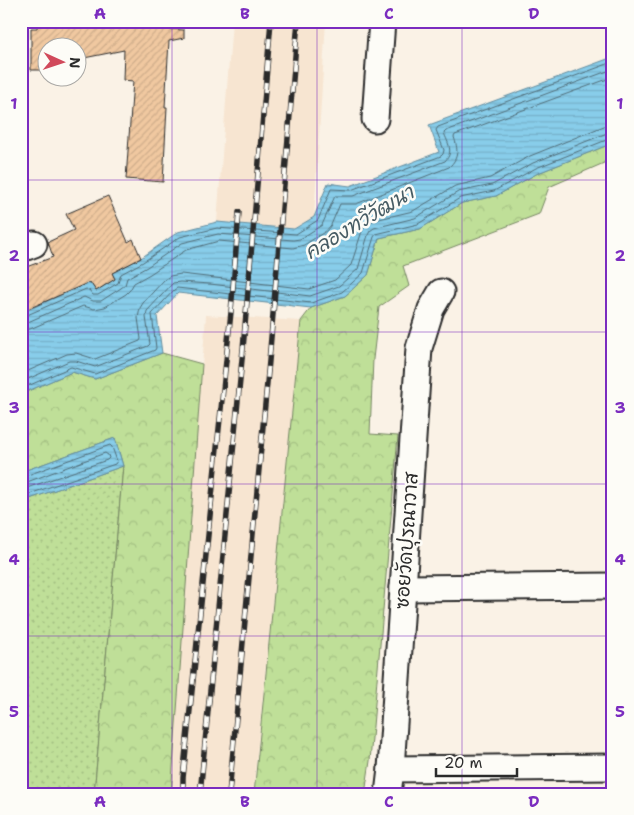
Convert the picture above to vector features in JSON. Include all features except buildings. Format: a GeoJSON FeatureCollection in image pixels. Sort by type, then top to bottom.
{"type":"FeatureCollection","features":[{"type":"Feature","properties":{"kind":"street"},"geometry":{"type":"LineString","coordinates":[[375,119],[382,21]]}},
{"type":"Feature","properties":{"kind":"street","name":"ซอยวัดปุรณาวาส"},"geometry":{"type":"LineString","coordinates":[[388,794],[418,348],[430,309],[441,292]]}},
{"type":"Feature","properties":{"kind":"street"},"geometry":{"type":"LineString","coordinates":[[403,588],[613,586]]}},
{"type":"Feature","properties":{"kind":"street"},"geometry":{"type":"LineString","coordinates":[[391,769],[613,767]]}},
{"type":"Feature","properties":{"kind":"shaded area"},"geometry":{"type":"Polygon","coordinates":[[[232,21],[326,21],[314,217],[294,229],[217,222],[232,21]]]}},
{"type":"Feature","properties":{"kind":"shaded area"},"geometry":{"type":"Polygon","coordinates":[[[206,315],[301,321],[253,794],[169,794],[206,315]]]}},
{"type":"Feature","properties":{"kind":"green space"},"geometry":{"type":"Polygon","coordinates":[[[613,143],[613,159],[549,187],[539,214],[403,266],[409,286],[379,307],[373,359],[370,434],[398,436],[370,761],[365,794],[254,794],[301,321],[311,308],[345,296],[368,275],[379,238],[420,229],[462,203],[496,196],[538,173],[613,143]]]}},
{"type":"Feature","properties":{"kind":"green space"},"geometry":{"type":"Polygon","coordinates":[[[162,353],[202,364],[171,794],[94,794],[123,466],[115,438],[21,472],[21,394],[72,372],[95,379],[162,353]]]}},
{"type":"Feature","properties":{"kind":"green space"},"geometry":{"type":"Polygon","coordinates":[[[123,466],[94,794],[21,794],[21,502],[123,466]]]}},
{"type":"Feature","properties":{"kind":"water","name":"คลองทวีวัฒนา"},"geometry":{"type":"Polygon","coordinates":[[[613,57],[613,143],[538,173],[496,196],[462,203],[420,229],[379,238],[368,275],[345,296],[311,308],[178,293],[157,316],[162,353],[95,379],[72,372],[21,394],[21,310],[23,312],[90,282],[96,291],[115,279],[112,273],[141,258],[178,232],[217,222],[294,229],[314,217],[328,183],[350,186],[439,152],[429,125],[613,57]]]}},
{"type":"Feature","properties":{"kind":"water"},"geometry":{"type":"Polygon","coordinates":[[[115,438],[123,466],[21,502],[21,472],[115,438]]]}},
{"type":"Feature","properties":{"kind":"railway"},"geometry":{"type":"LineString","coordinates":[[200,794],[243,349],[271,21]]}},
{"type":"Feature","properties":{"kind":"railway"},"geometry":{"type":"LineString","coordinates":[[229,794],[298,21]]}},
{"type":"Feature","properties":{"kind":"railway"},"geometry":{"type":"LineString","coordinates":[[183,794],[183,778],[231,312],[239,212]]}}]}
